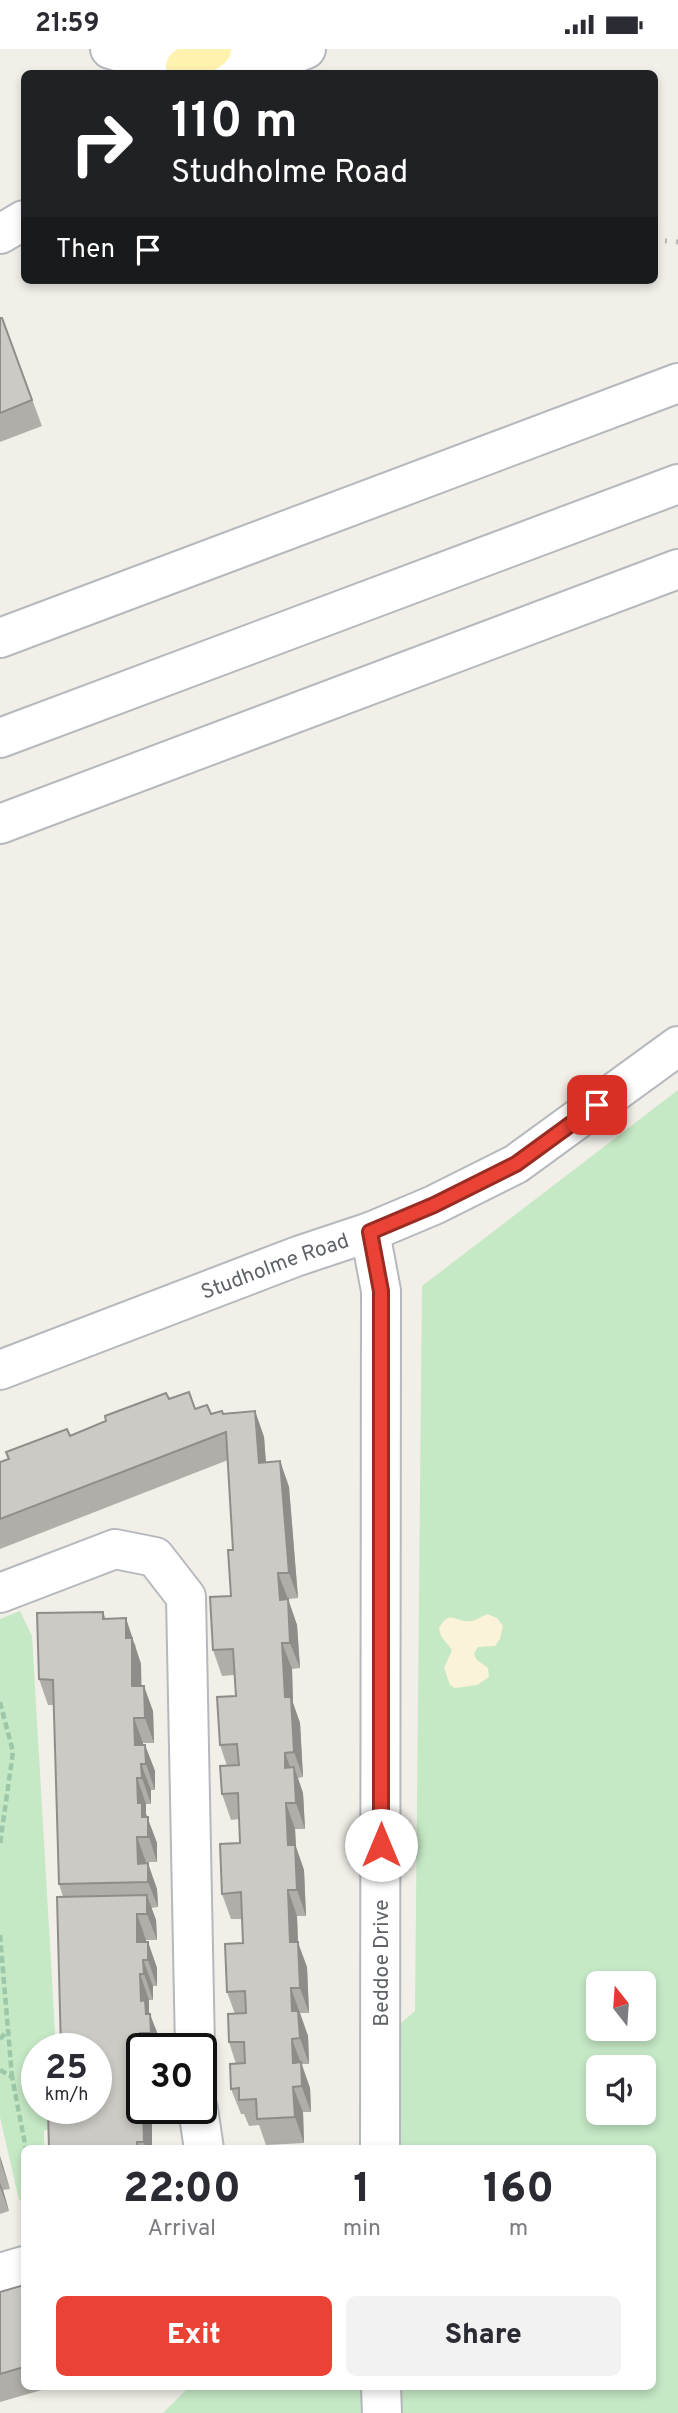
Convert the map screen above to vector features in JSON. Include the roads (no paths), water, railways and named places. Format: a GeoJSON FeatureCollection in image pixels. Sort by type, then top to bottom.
{"type":"FeatureCollection","features":[{"type":"Feature","properties":{"kind":"street"},"geometry":{"type":"LineString","coordinates":[[110,49],[162,64],[249,65],[289,56],[306,49]]}},
{"type":"Feature","properties":{"kind":"street"},"geometry":{"type":"LineString","coordinates":[[0,638],[678,383]]}},
{"type":"Feature","properties":{"kind":"street"},"geometry":{"type":"LineString","coordinates":[[0,738],[678,484]]}},
{"type":"Feature","properties":{"kind":"street"},"geometry":{"type":"LineString","coordinates":[[0,824],[678,569]]}},
{"type":"Feature","properties":{"kind":"street","name":"Studholme Road"},"geometry":{"type":"LineString","coordinates":[[0,1370],[370,1232],[434,1205],[516,1164],[678,1046]]}},
{"type":"Feature","properties":{"kind":"street","name":"Beddoe Drive"},"geometry":{"type":"LineString","coordinates":[[370,1232],[381,1291],[380,2145]]}},
{"type":"Feature","properties":{"kind":"street"},"geometry":{"type":"LineString","coordinates":[[0,1593],[115,1549],[155,1557],[186,1597],[195,2033]]}},
{"type":"Feature","properties":{"kind":"street"},"geometry":{"type":"LineString","coordinates":[[200,2124],[203,2145]]}},
{"type":"Feature","properties":{"kind":"street"},"geometry":{"type":"LineString","coordinates":[[0,2273],[21,2267]]}},
{"type":"Feature","properties":{"kind":"street"},"geometry":{"type":"LineString","coordinates":[[382,2390],[382,2413]]}},
{"type":"Feature","properties":{"kind":"railway"},"geometry":{"type":"LineString","coordinates":[[658,240],[678,242]]}}]}
